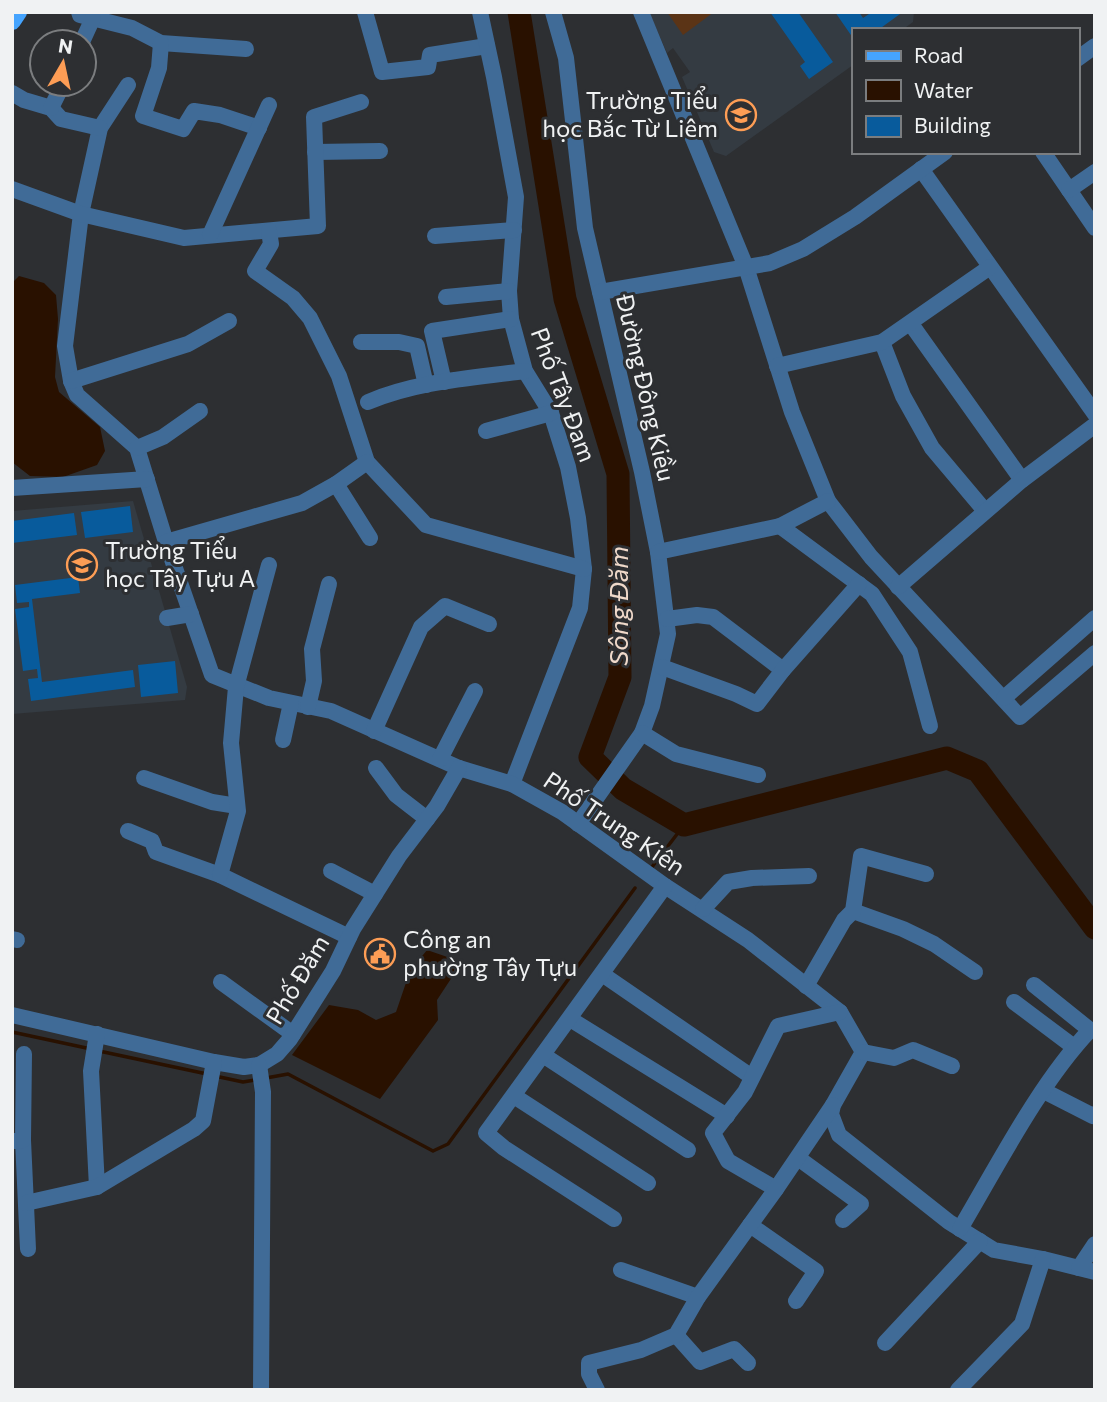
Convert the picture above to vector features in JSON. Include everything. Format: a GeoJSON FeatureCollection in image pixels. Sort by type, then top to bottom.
{"type":"FeatureCollection","features":[{"type":"Feature","properties":{"kind":"street"},"geometry":{"type":"LineString","coordinates":[[365,12],[382,72],[428,67],[430,55],[487,46]]}},
{"type":"Feature","properties":{"kind":"street","name":"Phố Tây Đam"},"geometry":{"type":"LineString","coordinates":[[480,12],[516,197],[509,290],[511,319],[525,371],[551,413],[569,467],[584,569],[580,608],[512,784]]}},
{"type":"Feature","properties":{"kind":"street","name":"Đường Đông Kiều"},"geometry":{"type":"LineString","coordinates":[[553,12],[566,58],[585,228],[642,472],[658,552],[668,634],[662,667],[642,733],[578,824]]}},
{"type":"Feature","properties":{"kind":"street"},"geometry":{"type":"LineString","coordinates":[[641,12],[746,267],[792,412],[828,501],[871,557],[1020,717],[1095,653]]}},
{"type":"Feature","properties":{"kind":"street"},"geometry":{"type":"LineString","coordinates":[[86,15],[132,28],[161,43],[246,49]]}},
{"type":"Feature","properties":{"kind":"street"},"geometry":{"type":"LineString","coordinates":[[161,43],[159,68],[143,116],[183,129],[194,111],[259,128]]}},
{"type":"Feature","properties":{"kind":"street"},"geometry":{"type":"LineString","coordinates":[[1079,58],[1095,46]]}},
{"type":"Feature","properties":{"kind":"street"},"geometry":{"type":"LineString","coordinates":[[128,85],[100,128],[81,214],[65,346],[71,382],[77,395],[137,448],[163,437],[200,411]]}},
{"type":"Feature","properties":{"kind":"street"},"geometry":{"type":"LineString","coordinates":[[12,93],[24,100],[51,107],[61,119],[100,128]]}},
{"type":"Feature","properties":{"kind":"street"},"geometry":{"type":"LineString","coordinates":[[51,107],[56,98]]}},
{"type":"Feature","properties":{"kind":"street"},"geometry":{"type":"LineString","coordinates":[[12,189],[81,214],[184,238],[318,226],[314,117],[361,102]]}},
{"type":"Feature","properties":{"kind":"street"},"geometry":{"type":"LineString","coordinates":[[210,235],[269,105]]}},
{"type":"Feature","properties":{"kind":"street"},"geometry":{"type":"LineString","coordinates":[[315,152],[380,151]]}},
{"type":"Feature","properties":{"kind":"street"},"geometry":{"type":"LineString","coordinates":[[600,292],[770,263],[803,249],[855,217],[942,154]]}},
{"type":"Feature","properties":{"kind":"street"},"geometry":{"type":"LineString","coordinates":[[1044,154],[1095,228]]}},
{"type":"Feature","properties":{"kind":"street"},"geometry":{"type":"LineString","coordinates":[[921,169],[1095,414]]}},
{"type":"Feature","properties":{"kind":"street"},"geometry":{"type":"LineString","coordinates":[[1069,190],[1095,172]]}},
{"type":"Feature","properties":{"kind":"street"},"geometry":{"type":"LineString","coordinates":[[435,236],[514,230]]}},
{"type":"Feature","properties":{"kind":"street"},"geometry":{"type":"LineString","coordinates":[[268,231],[271,244],[255,271],[293,298],[310,318],[339,376],[367,462],[426,525],[584,569]]}},
{"type":"Feature","properties":{"kind":"street"},"geometry":{"type":"LineString","coordinates":[[776,366],[882,342],[990,267]]}},
{"type":"Feature","properties":{"kind":"street"},"geometry":{"type":"LineString","coordinates":[[446,297],[509,290]]}},
{"type":"Feature","properties":{"kind":"street"},"geometry":{"type":"LineString","coordinates":[[444,382],[432,331],[511,319]]}},
{"type":"Feature","properties":{"kind":"street"},"geometry":{"type":"LineString","coordinates":[[71,382],[188,344],[229,321]]}},
{"type":"Feature","properties":{"kind":"street"},"geometry":{"type":"LineString","coordinates":[[911,324],[1022,480]]}},
{"type":"Feature","properties":{"kind":"street"},"geometry":{"type":"LineString","coordinates":[[362,342],[399,342],[417,346],[426,385]]}},
{"type":"Feature","properties":{"kind":"street"},"geometry":{"type":"LineString","coordinates":[[882,342],[903,396],[932,448],[985,511]]}},
{"type":"Feature","properties":{"kind":"street"},"geometry":{"type":"LineString","coordinates":[[368,402],[426,385],[525,371]]}},
{"type":"Feature","properties":{"kind":"street"},"geometry":{"type":"LineString","coordinates":[[486,431],[551,413]]}},
{"type":"Feature","properties":{"kind":"street"},"geometry":{"type":"LineString","coordinates":[[898,587],[1022,480],[1095,425]]}},
{"type":"Feature","properties":{"kind":"street","name":"Phố Trung Kiên"},"geometry":{"type":"LineString","coordinates":[[137,448],[212,675],[236,687],[331,711],[459,768],[512,784],[562,812],[748,940],[840,1012],[863,1052]]}},
{"type":"Feature","properties":{"kind":"street"},"geometry":{"type":"LineString","coordinates":[[166,542],[302,503],[367,462]]}},
{"type":"Feature","properties":{"kind":"street"},"geometry":{"type":"LineString","coordinates":[[12,488],[147,479]]}},
{"type":"Feature","properties":{"kind":"street"},"geometry":{"type":"LineString","coordinates":[[336,484],[370,537]]}},
{"type":"Feature","properties":{"kind":"street"},"geometry":{"type":"LineString","coordinates":[[658,552],[780,526],[828,501]]}},
{"type":"Feature","properties":{"kind":"street"},"geometry":{"type":"LineString","coordinates":[[780,526],[872,594],[910,652],[930,726]]}},
{"type":"Feature","properties":{"kind":"street"},"geometry":{"type":"LineString","coordinates":[[220,875],[237,806],[231,743],[236,687],[269,565]]}},
{"type":"Feature","properties":{"kind":"street"},"geometry":{"type":"LineString","coordinates":[[308,707],[314,681],[312,649],[329,584]]}},
{"type":"Feature","properties":{"kind":"street"},"geometry":{"type":"LineString","coordinates":[[662,667],[757,704],[783,670],[859,584]]}},
{"type":"Feature","properties":{"kind":"street"},"geometry":{"type":"LineString","coordinates":[[374,731],[421,627],[438,611],[445,606],[489,624]]}},
{"type":"Feature","properties":{"kind":"street"},"geometry":{"type":"LineString","coordinates":[[167,618],[191,614]]}},
{"type":"Feature","properties":{"kind":"street"},"geometry":{"type":"LineString","coordinates":[[667,618],[697,615],[713,617],[783,670]]}},
{"type":"Feature","properties":{"kind":"street"},"geometry":{"type":"LineString","coordinates":[[1004,698],[1095,618]]}},
{"type":"Feature","properties":{"kind":"street"},"geometry":{"type":"LineString","coordinates":[[440,759],[475,691]]}},
{"type":"Feature","properties":{"kind":"street"},"geometry":{"type":"LineString","coordinates":[[283,740],[291,703]]}},
{"type":"Feature","properties":{"kind":"street"},"geometry":{"type":"LineString","coordinates":[[642,733],[676,754],[758,775]]}},
{"type":"Feature","properties":{"kind":"street"},"geometry":{"type":"LineString","coordinates":[[376,768],[396,795],[427,819]]}},
{"type":"Feature","properties":{"kind":"street","name":"Phố Đăm"},"geometry":{"type":"LineString","coordinates":[[259,1068],[277,1054],[293,1034],[333,971],[349,937],[375,894],[459,768]]}},
{"type":"Feature","properties":{"kind":"street"},"geometry":{"type":"LineString","coordinates":[[144,778],[212,802],[237,806]]}},
{"type":"Feature","properties":{"kind":"street"},"geometry":{"type":"LineString","coordinates":[[128,831],[152,841],[156,852],[220,875],[349,937]]}},
{"type":"Feature","properties":{"kind":"street"},"geometry":{"type":"LineString","coordinates":[[806,986],[844,920],[853,911],[861,856],[926,874]]}},
{"type":"Feature","properties":{"kind":"street"},"geometry":{"type":"LineString","coordinates":[[331,872],[375,894]]}},
{"type":"Feature","properties":{"kind":"street"},"geometry":{"type":"LineString","coordinates":[[703,909],[728,882],[752,878],[809,876]]}},
{"type":"Feature","properties":{"kind":"street"},"geometry":{"type":"LineString","coordinates":[[614,1219],[504,1148],[486,1132],[570,1019],[663,884]]}},
{"type":"Feature","properties":{"kind":"street"},"geometry":{"type":"LineString","coordinates":[[853,911],[903,929],[934,944],[975,971]]}},
{"type":"Feature","properties":{"kind":"street"},"geometry":{"type":"LineString","coordinates":[[602,974],[752,1077]]}},
{"type":"Feature","properties":{"kind":"street"},"geometry":{"type":"LineString","coordinates":[[221,982],[293,1034]]}},
{"type":"Feature","properties":{"kind":"street"},"geometry":{"type":"LineString","coordinates":[[960,1229],[1022,1124],[1074,1047],[1090,1030],[1034,985]]}},
{"type":"Feature","properties":{"kind":"street"},"geometry":{"type":"LineString","coordinates":[[1014,1002],[1074,1047]]}},
{"type":"Feature","properties":{"kind":"street"},"geometry":{"type":"LineString","coordinates":[[776,1189],[728,1161],[713,1133],[745,1092],[778,1026],[840,1012]]}},
{"type":"Feature","properties":{"kind":"street"},"geometry":{"type":"LineString","coordinates":[[12,1015],[214,1064],[259,1068],[264,1092],[261,1390]]}},
{"type":"Feature","properties":{"kind":"street"},"geometry":{"type":"LineString","coordinates":[[570,1019],[727,1116]]}},
{"type":"Feature","properties":{"kind":"street"},"geometry":{"type":"LineString","coordinates":[[97,1036],[91,1071],[97,1187]]}},
{"type":"Feature","properties":{"kind":"street"},"geometry":{"type":"LineString","coordinates":[[597,1390],[589,1374],[589,1363],[642,1350],[676,1335],[698,1297],[833,1105],[863,1052],[894,1058],[913,1050],[952,1066]]}},
{"type":"Feature","properties":{"kind":"street"},"geometry":{"type":"LineString","coordinates":[[24,1055],[18,1140],[26,1203],[28,1249]]}},
{"type":"Feature","properties":{"kind":"street"},"geometry":{"type":"LineString","coordinates":[[544,1055],[688,1150]]}},
{"type":"Feature","properties":{"kind":"street"},"geometry":{"type":"LineString","coordinates":[[26,1203],[97,1187],[194,1129],[203,1121],[214,1064]]}},
{"type":"Feature","properties":{"kind":"street"},"geometry":{"type":"LineString","coordinates":[[1044,1091],[1093,1116],[1095,1114]]}},
{"type":"Feature","properties":{"kind":"street"},"geometry":{"type":"LineString","coordinates":[[514,1096],[648,1183]]}},
{"type":"Feature","properties":{"kind":"street"},"geometry":{"type":"LineString","coordinates":[[833,1105],[831,1114],[839,1135],[960,1229],[994,1250],[1087,1270],[1095,1244]]}},
{"type":"Feature","properties":{"kind":"street"},"geometry":{"type":"LineString","coordinates":[[797,1158],[861,1204],[843,1220]]}},
{"type":"Feature","properties":{"kind":"street"},"geometry":{"type":"LineString","coordinates":[[750,1226],[816,1271],[796,1301]]}},
{"type":"Feature","properties":{"kind":"street"},"geometry":{"type":"LineString","coordinates":[[885,1343],[980,1241]]}},
{"type":"Feature","properties":{"kind":"street"},"geometry":{"type":"LineString","coordinates":[[958,1390],[1022,1324],[1043,1259]]}},
{"type":"Feature","properties":{"kind":"street"},"geometry":{"type":"LineString","coordinates":[[621,1270],[698,1297]]}},
{"type":"Feature","properties":{"kind":"street"},"geometry":{"type":"LineString","coordinates":[[676,1335],[700,1362],[734,1349],[748,1363]]}},
{"type":"Feature","properties":{"kind":"shaded area","name":"Trường Tiểu học Bắc Từ Liêm"},"geometry":{"type":"Polygon","coordinates":[[[649,12],[914,12],[913,22],[905,28],[852,28],[852,66],[726,156],[714,152],[682,77],[690,72],[673,48],[667,53],[649,12]]]}},
{"type":"Feature","properties":{"kind":"shaded area"},"geometry":{"type":"Polygon","coordinates":[[[667,12],[714,12],[683,35],[667,12]]]}},
{"type":"Feature","properties":{"kind":"shaded area","name":"Trường Tiểu học Tây Tựu A"},"geometry":{"type":"Polygon","coordinates":[[[133,501],[187,687],[185,700],[12,714],[12,511],[133,501]]]}},
{"type":"Feature","properties":{"kind":"water"},"geometry":{"type":"Polygon","coordinates":[[[19,276],[44,283],[56,295],[58,319],[55,377],[59,392],[100,427],[105,451],[97,465],[63,477],[30,476],[12,462],[12,283],[19,276]]]}},
{"type":"Feature","properties":{"kind":"water"},"geometry":{"type":"Polygon","coordinates":[[[427,950],[462,962],[437,1000],[438,1020],[380,1099],[292,1055],[329,1005],[358,1010],[376,1020],[396,1012],[410,971],[427,950]]]}},
{"type":"Feature","properties":{"kind":"building"},"geometry":{"type":"Polygon","coordinates":[[[770,12],[798,12],[833,62],[809,79],[800,66],[805,62],[770,12]]]}},
{"type":"Feature","properties":{"kind":"building"},"geometry":{"type":"Polygon","coordinates":[[[835,12],[859,12],[863,18],[872,12],[900,14],[881,28],[852,28],[852,37],[835,12]]]}},
{"type":"Feature","properties":{"kind":"building"},"geometry":{"type":"Polygon","coordinates":[[[130,506],[133,532],[85,538],[81,512],[130,506]]]}},
{"type":"Feature","properties":{"kind":"building"},"geometry":{"type":"Polygon","coordinates":[[[74,513],[77,535],[12,543],[12,521],[74,513]]]}},
{"type":"Feature","properties":{"kind":"building"},"geometry":{"type":"Polygon","coordinates":[[[78,577],[80,593],[32,599],[42,682],[133,670],[135,687],[31,701],[28,679],[38,678],[37,669],[23,671],[15,609],[29,607],[29,602],[17,603],[15,585],[78,577]]]}},
{"type":"Feature","properties":{"kind":"building"},"geometry":{"type":"Polygon","coordinates":[[[175,661],[178,693],[141,697],[138,665],[175,661]]]}},
{"type":"Feature","properties":{"kind":"waterway","name":"Sông Đăm"},"geometry":{"type":"LineString","coordinates":[[519,12],[565,299],[618,474],[620,677],[590,757],[623,789],[684,825],[947,758],[978,771],[1095,928]]}},
{"type":"Feature","properties":{"kind":"waterway"},"geometry":{"type":"LineString","coordinates":[[652,867],[684,825]]}},
{"type":"Feature","properties":{"kind":"waterway"},"geometry":{"type":"LineString","coordinates":[[266,1078],[288,1074],[433,1151],[448,1144],[635,888]]}},
{"type":"Feature","properties":{"kind":"waterway"},"geometry":{"type":"LineString","coordinates":[[12,1032],[91,1049]]}},
{"type":"Feature","properties":{"kind":"waterway"},"geometry":{"type":"LineString","coordinates":[[99,1051],[207,1074]]}},
{"type":"Feature","properties":{"kind":"waterway"},"geometry":{"type":"LineString","coordinates":[[215,1076],[243,1082],[255,1080]]}},
{"type":"Feature","properties":{"kind":"place","name":"Trường Tiểu học Bắc Từ Liêm"},"geometry":{"type":"Point","coordinates":[741,115]}},
{"type":"Feature","properties":{"kind":"place","name":"Trường Tiểu học Tây Tựu A"},"geometry":{"type":"Point","coordinates":[82,565]}},
{"type":"Feature","properties":{"kind":"place","name":"Công an phường Tây Tựu"},"geometry":{"type":"Point","coordinates":[380,954]}}]}
